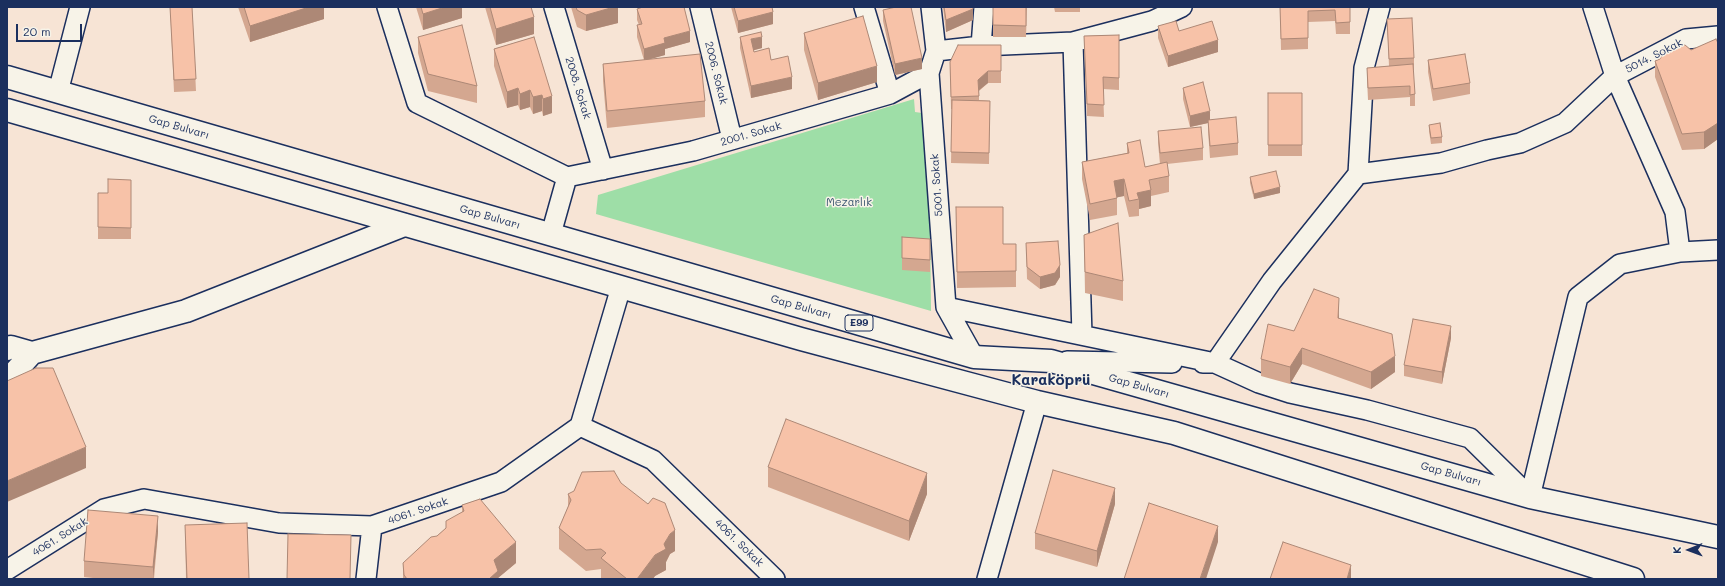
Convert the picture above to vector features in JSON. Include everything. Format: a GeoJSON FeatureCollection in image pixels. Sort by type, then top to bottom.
{"type":"FeatureCollection","features":[{"type":"Feature","properties":{"kind":"main road","name":"Gap Bulvarı"},"geometry":{"type":"LineString","coordinates":[[7,77],[974,357],[1052,361],[1530,497],[1718,537]]}},
{"type":"Feature","properties":{"kind":"main road"},"geometry":{"type":"LineString","coordinates":[[7,110],[801,339],[1037,402],[1174,433],[1633,579]]}},
{"type":"Feature","properties":{"kind":"main road"},"geometry":{"type":"LineString","coordinates":[[7,349],[11,347],[32,353],[186,311],[404,225]]}},
{"type":"Feature","properties":{"kind":"main road"},"geometry":{"type":"LineString","coordinates":[[7,376],[14,373],[32,353]]}},
{"type":"Feature","properties":{"kind":"street"},"geometry":{"type":"LineString","coordinates":[[58,92],[80,7]]}},
{"type":"Feature","properties":{"kind":"street"},"geometry":{"type":"LineString","coordinates":[[388,7],[417,102],[567,177],[551,234]]}},
{"type":"Feature","properties":{"kind":"street","name":"2008. Sokak"},"geometry":{"type":"LineString","coordinates":[[554,7],[603,170]]}},
{"type":"Feature","properties":{"kind":"street","name":"2006. Sokak"},"geometry":{"type":"LineString","coordinates":[[700,7],[732,139]]}},
{"type":"Feature","properties":{"kind":"street"},"geometry":{"type":"LineString","coordinates":[[864,7],[890,94]]}},
{"type":"Feature","properties":{"kind":"street","name":"5001. Sokak"},"geometry":{"type":"LineString","coordinates":[[931,7],[936,51],[929,73],[946,307],[974,357]]}},
{"type":"Feature","properties":{"kind":"street"},"geometry":{"type":"LineString","coordinates":[[981,46],[984,7]]}},
{"type":"Feature","properties":{"kind":"street"},"geometry":{"type":"LineString","coordinates":[[936,51],[981,46],[1073,42],[1152,21],[1182,7]]}},
{"type":"Feature","properties":{"kind":"street"},"geometry":{"type":"LineString","coordinates":[[1216,363],[1272,281],[1358,174],[1364,68],[1380,7]]}},
{"type":"Feature","properties":{"kind":"street"},"geometry":{"type":"LineString","coordinates":[[1594,7],[1615,76],[1675,212],[1680,252]]}},
{"type":"Feature","properties":{"kind":"street","name":"5014. Sokak"},"geometry":{"type":"LineString","coordinates":[[1358,174],[1441,163],[1487,150],[1520,143],[1565,123],[1615,76],[1686,39],[1718,36]]}},
{"type":"Feature","properties":{"kind":"street"},"geometry":{"type":"LineString","coordinates":[[1073,42],[1082,335]]}},
{"type":"Feature","properties":{"kind":"street","name":"2001. Sokak"},"geometry":{"type":"LineString","coordinates":[[567,177],[693,151],[890,94],[929,73]]}},
{"type":"Feature","properties":{"kind":"street"},"geometry":{"type":"LineString","coordinates":[[1530,497],[1578,297],[1620,264],[1680,252],[1718,250]]}},
{"type":"Feature","properties":{"kind":"street"},"geometry":{"type":"LineString","coordinates":[[580,426],[621,287]]}},
{"type":"Feature","properties":{"kind":"street"},"geometry":{"type":"LineString","coordinates":[[946,307],[1216,363],[1259,383],[1290,393],[1368,410],[1470,438],[1530,497]]}},
{"type":"Feature","properties":{"kind":"street"},"geometry":{"type":"LineString","coordinates":[[1052,361],[1216,363]]}},
{"type":"Feature","properties":{"kind":"street"},"geometry":{"type":"LineString","coordinates":[[987,579],[1037,402]]}},
{"type":"Feature","properties":{"kind":"street","name":"4061. Sokak"},"geometry":{"type":"LineString","coordinates":[[7,570],[104,509],[144,499],[279,523],[372,526],[501,482],[580,426],[653,460],[775,579]]}},
{"type":"Feature","properties":{"kind":"street"},"geometry":{"type":"LineString","coordinates":[[366,579],[372,526]]}},
{"type":"Feature","properties":{"kind":"green space","name":"Mezarlık"},"geometry":{"type":"Polygon","coordinates":[[[914,99],[915,112],[929,114],[931,311],[596,214],[598,195],[914,99]]]}},
{"type":"Feature","properties":{"kind":"building"},"geometry":{"type":"Polygon","coordinates":[[[170,7],[192,7],[196,79],[174,80],[170,7]]]}},
{"type":"Feature","properties":{"kind":"building"},"geometry":{"type":"Polygon","coordinates":[[[244,7],[309,7],[250,26],[244,7]]]}},
{"type":"Feature","properties":{"kind":"building"},"geometry":{"type":"Polygon","coordinates":[[[421,7],[445,7],[423,14],[421,7]]]}},
{"type":"Feature","properties":{"kind":"building"},"geometry":{"type":"Polygon","coordinates":[[[490,7],[531,7],[534,17],[496,29],[490,7]]]}},
{"type":"Feature","properties":{"kind":"building"},"geometry":{"type":"Polygon","coordinates":[[[576,7],[614,7],[586,15],[577,10],[576,7]]]}},
{"type":"Feature","properties":{"kind":"building"},"geometry":{"type":"Polygon","coordinates":[[[643,7],[684,7],[690,31],[664,38],[665,43],[644,49],[637,25],[642,24],[637,9],[643,7]]]}},
{"type":"Feature","properties":{"kind":"building"},"geometry":{"type":"Polygon","coordinates":[[[734,7],[772,7],[773,12],[738,21],[734,7]]]}},
{"type":"Feature","properties":{"kind":"building"},"geometry":{"type":"Polygon","coordinates":[[[896,7],[911,7],[922,58],[895,64],[883,10],[896,7]]]}},
{"type":"Feature","properties":{"kind":"building"},"geometry":{"type":"Polygon","coordinates":[[[944,7],[973,7],[973,9],[946,20],[944,7]]]}},
{"type":"Feature","properties":{"kind":"building"},"geometry":{"type":"Polygon","coordinates":[[[993,7],[1026,7],[1026,26],[993,25],[993,7]]]}},
{"type":"Feature","properties":{"kind":"building"},"geometry":{"type":"Polygon","coordinates":[[[1280,7],[1350,7],[1350,22],[1336,23],[1335,10],[1308,11],[1308,38],[1281,39],[1280,7]]]}},
{"type":"Feature","properties":{"kind":"building"},"geometry":{"type":"Polygon","coordinates":[[[863,16],[877,66],[818,83],[804,33],[863,16]]]}},
{"type":"Feature","properties":{"kind":"building"},"geometry":{"type":"Polygon","coordinates":[[[1412,18],[1414,58],[1389,59],[1387,19],[1412,18]]]}},
{"type":"Feature","properties":{"kind":"building"},"geometry":{"type":"Polygon","coordinates":[[[1176,21],[1179,31],[1212,21],[1218,40],[1168,56],[1158,26],[1176,21]]]}},
{"type":"Feature","properties":{"kind":"building"},"geometry":{"type":"Polygon","coordinates":[[[462,25],[477,86],[428,74],[418,37],[462,25]]]}},
{"type":"Feature","properties":{"kind":"building"},"geometry":{"type":"Polygon","coordinates":[[[761,32],[762,37],[751,39],[754,52],[769,48],[771,60],[788,56],[792,77],[751,86],[740,37],[761,32]]]}},
{"type":"Feature","properties":{"kind":"building"},"geometry":{"type":"Polygon","coordinates":[[[1119,35],[1119,78],[1103,77],[1104,105],[1087,104],[1084,36],[1119,35]]]}},
{"type":"Feature","properties":{"kind":"building"},"geometry":{"type":"Polygon","coordinates":[[[534,37],[552,96],[543,99],[542,95],[533,97],[530,90],[520,94],[518,88],[507,92],[494,49],[534,37]]]}},
{"type":"Feature","properties":{"kind":"building"},"geometry":{"type":"Polygon","coordinates":[[[1716,39],[1718,43],[1718,123],[1704,132],[1682,134],[1655,61],[1660,59],[1664,51],[1677,45],[1685,45],[1691,50],[1716,39]]]}},
{"type":"Feature","properties":{"kind":"building"},"geometry":{"type":"Polygon","coordinates":[[[958,45],[1001,45],[1001,71],[988,71],[978,80],[979,96],[951,97],[950,62],[958,45]]]}},
{"type":"Feature","properties":{"kind":"building"},"geometry":{"type":"Polygon","coordinates":[[[700,54],[705,101],[607,111],[603,64],[700,54]]]}},
{"type":"Feature","properties":{"kind":"building"},"geometry":{"type":"Polygon","coordinates":[[[1465,54],[1470,83],[1433,89],[1428,60],[1465,54]]]}},
{"type":"Feature","properties":{"kind":"building"},"geometry":{"type":"Polygon","coordinates":[[[1413,64],[1415,94],[1410,95],[1410,86],[1368,88],[1367,68],[1413,64]]]}},
{"type":"Feature","properties":{"kind":"building"},"geometry":{"type":"Polygon","coordinates":[[[1203,82],[1210,111],[1190,116],[1183,88],[1203,82]]]}},
{"type":"Feature","properties":{"kind":"building"},"geometry":{"type":"Polygon","coordinates":[[[1268,93],[1302,93],[1302,145],[1268,145],[1268,93]]]}},
{"type":"Feature","properties":{"kind":"building"},"geometry":{"type":"Polygon","coordinates":[[[952,100],[990,101],[989,153],[951,152],[952,100]]]}},
{"type":"Feature","properties":{"kind":"building"},"geometry":{"type":"Polygon","coordinates":[[[1236,117],[1238,143],[1210,146],[1208,120],[1236,117]]]}},
{"type":"Feature","properties":{"kind":"building"},"geometry":{"type":"Polygon","coordinates":[[[1440,123],[1442,137],[1431,138],[1429,125],[1440,123]]]}},
{"type":"Feature","properties":{"kind":"building"},"geometry":{"type":"Polygon","coordinates":[[[1201,127],[1203,148],[1160,153],[1158,131],[1201,127]]]}},
{"type":"Feature","properties":{"kind":"building"},"geometry":{"type":"Polygon","coordinates":[[[1140,140],[1145,167],[1167,162],[1169,176],[1149,180],[1151,190],[1137,193],[1139,199],[1129,201],[1124,179],[1114,181],[1117,198],[1090,204],[1082,162],[1129,153],[1127,143],[1140,140]]]}},
{"type":"Feature","properties":{"kind":"building"},"geometry":{"type":"Polygon","coordinates":[[[1276,171],[1280,187],[1254,194],[1250,177],[1276,171]]]}},
{"type":"Feature","properties":{"kind":"building"},"geometry":{"type":"Polygon","coordinates":[[[108,179],[131,180],[131,228],[98,227],[98,193],[108,193],[108,179]]]}},
{"type":"Feature","properties":{"kind":"building"},"geometry":{"type":"Polygon","coordinates":[[[956,207],[1003,207],[1003,244],[1016,244],[1016,271],[957,272],[956,207]]]}},
{"type":"Feature","properties":{"kind":"building"},"geometry":{"type":"Polygon","coordinates":[[[1118,223],[1123,281],[1085,272],[1084,235],[1118,223]]]}},
{"type":"Feature","properties":{"kind":"building"},"geometry":{"type":"Polygon","coordinates":[[[902,237],[930,239],[930,260],[902,258],[902,237]]]}},
{"type":"Feature","properties":{"kind":"building"},"geometry":{"type":"Polygon","coordinates":[[[1058,241],[1060,265],[1055,273],[1040,277],[1027,267],[1026,243],[1058,241]]]}},
{"type":"Feature","properties":{"kind":"building"},"geometry":{"type":"Polygon","coordinates":[[[1314,289],[1339,298],[1338,318],[1392,334],[1395,356],[1371,372],[1302,348],[1290,367],[1261,359],[1268,324],[1294,331],[1314,289]]]}},
{"type":"Feature","properties":{"kind":"building"},"geometry":{"type":"Polygon","coordinates":[[[1413,319],[1451,326],[1442,372],[1404,365],[1413,319]]]}},
{"type":"Feature","properties":{"kind":"building"},"geometry":{"type":"Polygon","coordinates":[[[36,368],[53,368],[86,447],[7,481],[7,381],[36,368]]]}},
{"type":"Feature","properties":{"kind":"building"},"geometry":{"type":"Polygon","coordinates":[[[786,419],[927,473],[909,521],[768,467],[786,419]]]}},
{"type":"Feature","properties":{"kind":"building"},"geometry":{"type":"Polygon","coordinates":[[[1053,470],[1115,488],[1097,551],[1035,533],[1053,470]]]}},
{"type":"Feature","properties":{"kind":"building"},"geometry":{"type":"Polygon","coordinates":[[[614,471],[621,483],[648,504],[653,498],[665,503],[675,530],[670,534],[664,544],[666,549],[655,555],[637,579],[627,579],[601,558],[606,553],[601,549],[586,550],[559,528],[571,500],[568,494],[574,491],[582,472],[614,471]]]}},
{"type":"Feature","properties":{"kind":"building"},"geometry":{"type":"Polygon","coordinates":[[[480,499],[516,542],[494,560],[498,571],[489,579],[407,579],[404,575],[403,563],[431,537],[437,536],[446,528],[446,521],[464,511],[462,505],[480,499]]]}},
{"type":"Feature","properties":{"kind":"building"},"geometry":{"type":"Polygon","coordinates":[[[1149,503],[1218,526],[1200,579],[1124,579],[1149,503]]]}},
{"type":"Feature","properties":{"kind":"building"},"geometry":{"type":"Polygon","coordinates":[[[88,510],[158,516],[153,567],[84,561],[88,510]]]}},
{"type":"Feature","properties":{"kind":"building"},"geometry":{"type":"Polygon","coordinates":[[[247,523],[249,579],[187,579],[185,525],[247,523]]]}},
{"type":"Feature","properties":{"kind":"building"},"geometry":{"type":"Polygon","coordinates":[[[288,534],[351,535],[350,579],[287,579],[288,534]]]}},
{"type":"Feature","properties":{"kind":"building"},"geometry":{"type":"Polygon","coordinates":[[[1283,542],[1351,565],[1347,579],[1270,579],[1283,542]]]}},
{"type":"Feature","properties":{"kind":"district","name":"Karaköprü"},"geometry":{"type":"Point","coordinates":[1051,380]}}]}
